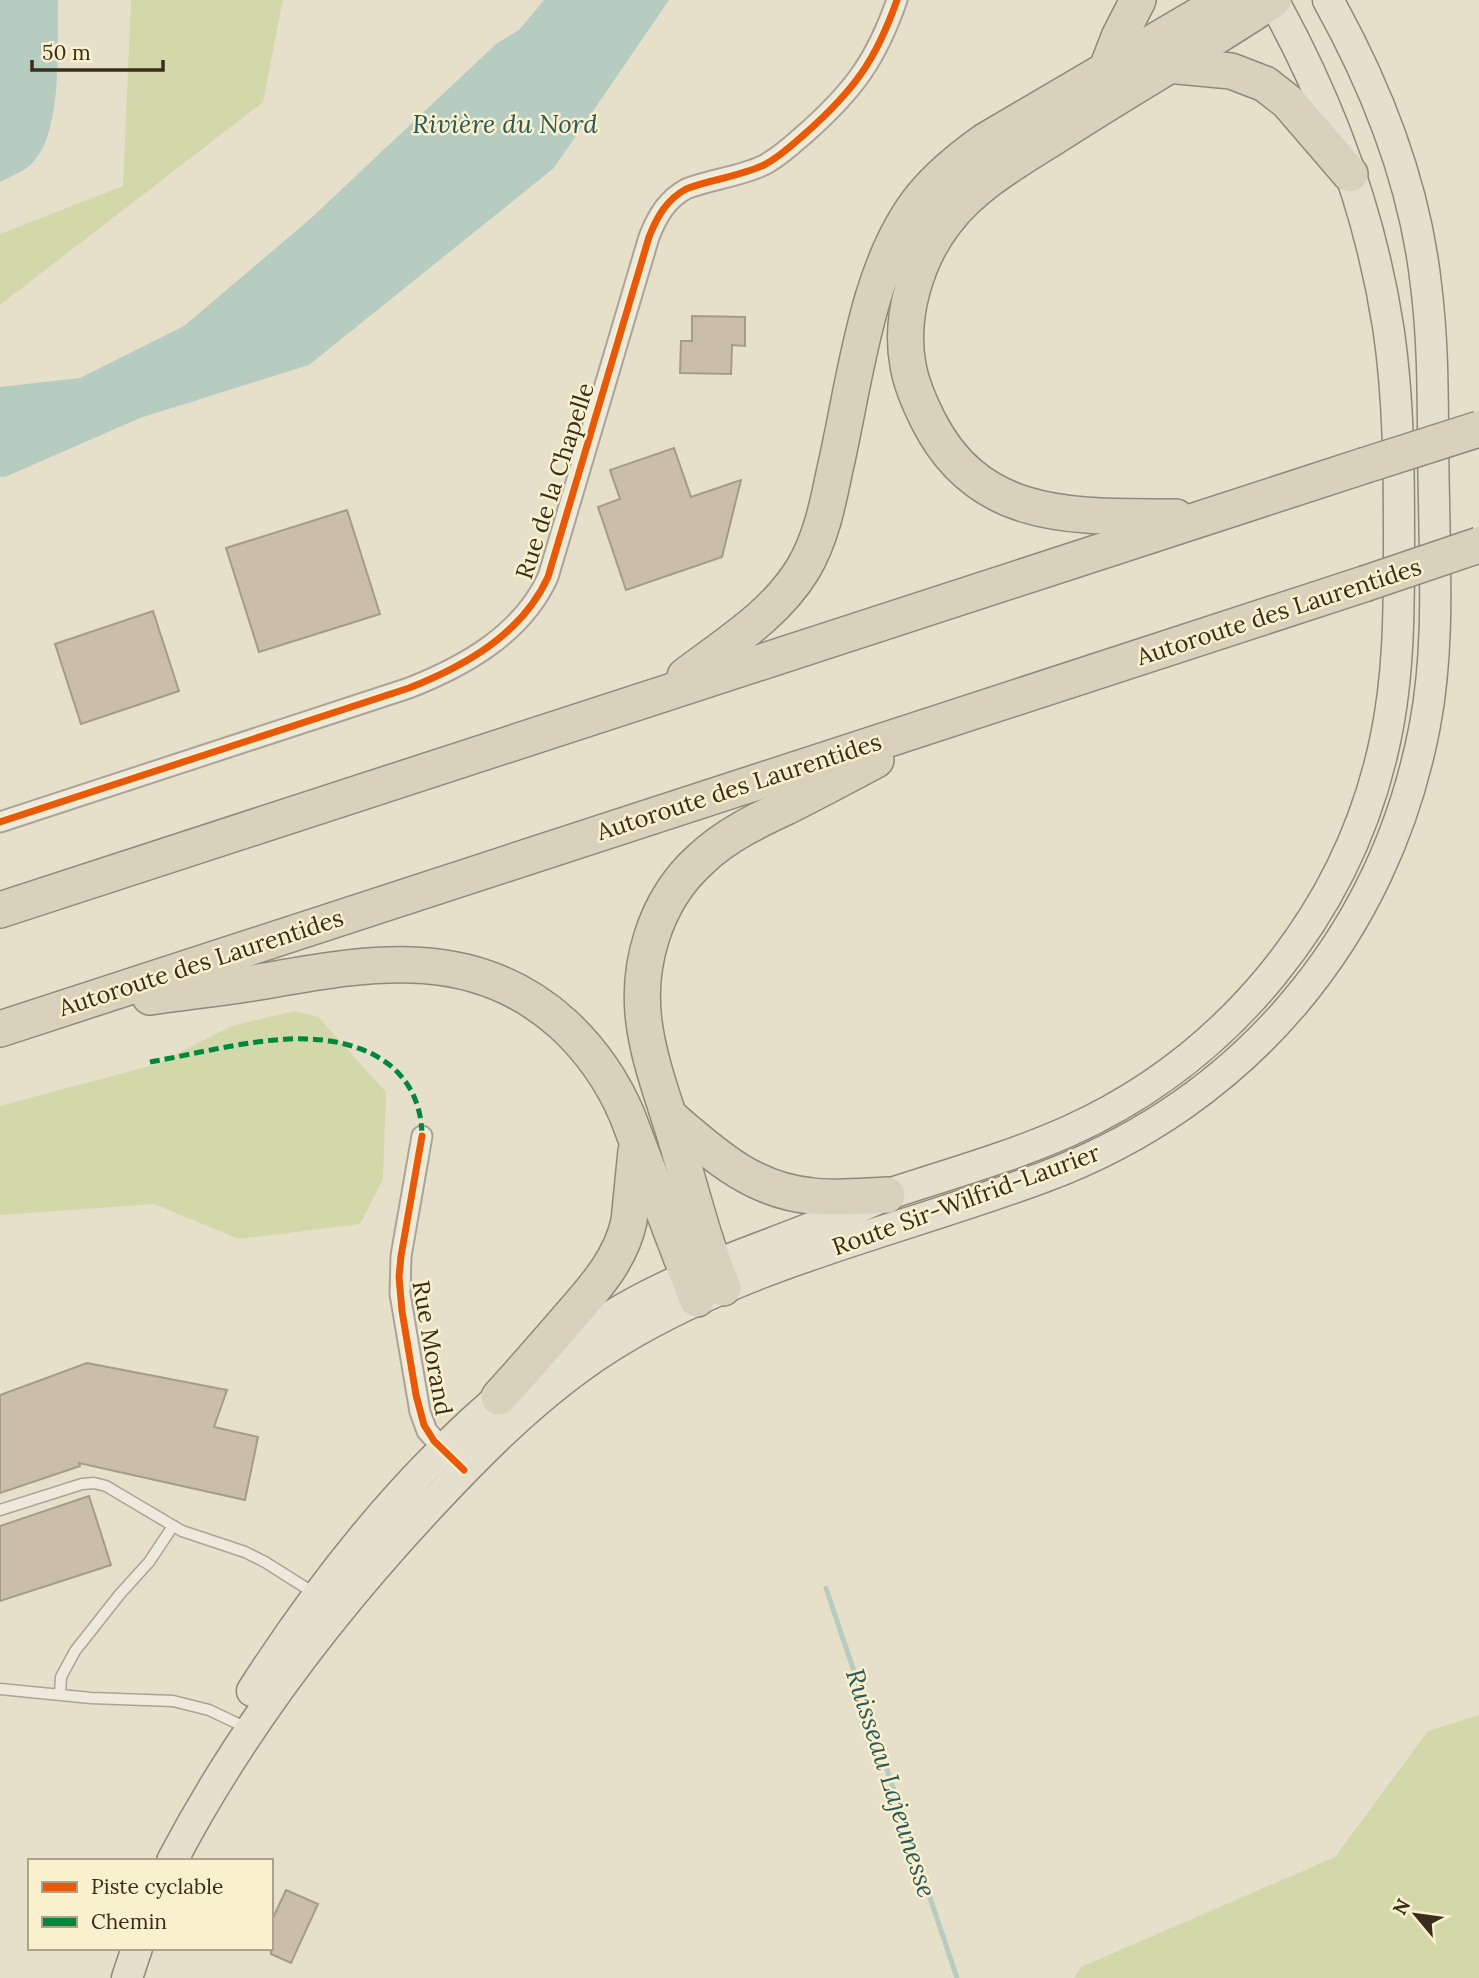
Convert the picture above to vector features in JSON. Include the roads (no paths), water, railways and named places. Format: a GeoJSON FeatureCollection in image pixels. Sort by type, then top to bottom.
{"type":"FeatureCollection","features":[{"type":"Feature","properties":{"kind":"highway"},"geometry":{"type":"LineString","coordinates":[[1107,68],[1119,37],[1139,0]]}},
{"type":"Feature","properties":{"kind":"highway"},"geometry":{"type":"LineString","coordinates":[[662,693],[770,610],[790,588],[807,561],[825,513],[882,268],[894,240],[916,205],[940,177],[985,141],[1225,0]]}},
{"type":"Feature","properties":{"kind":"highway"},"geometry":{"type":"LineString","coordinates":[[1204,518],[1064,515],[1032,507],[988,487],[950,453],[930,424],[911,381],[906,349],[907,317],[920,268],[930,243],[956,209],[978,189],[1018,160],[1273,0]]}},
{"type":"Feature","properties":{"kind":"highway"},"geometry":{"type":"LineString","coordinates":[[1167,65],[1231,71],[1265,84],[1288,102],[1350,174]]}},
{"type":"Feature","properties":{"kind":"highway"},"geometry":{"type":"LineString","coordinates":[[0,910],[1479,429]]}},
{"type":"Feature","properties":{"kind":"highway","name":"Autoroute des Laurentides"},"geometry":{"type":"LineString","coordinates":[[0,1029],[1479,545]]}},
{"type":"Feature","properties":{"kind":"highway"},"geometry":{"type":"LineString","coordinates":[[705,1282],[669,1116],[647,1042],[643,990],[645,961],[654,928],[678,885],[700,860],[729,837],[969,713]]}},
{"type":"Feature","properties":{"kind":"highway"},"geometry":{"type":"LineString","coordinates":[[60,1009],[348,967],[411,964],[442,966],[469,972],[526,995],[577,1038],[614,1088],[637,1144],[705,1282]]}},
{"type":"Feature","properties":{"kind":"highway"},"geometry":{"type":"LineString","coordinates":[[669,1116],[723,1161],[746,1177],[773,1189],[798,1195],[826,1197],[887,1195]]}},
{"type":"Feature","properties":{"kind":"highway"},"geometry":{"type":"LineString","coordinates":[[499,1397],[587,1298],[615,1260],[629,1221],[637,1144]]}},
{"type":"Feature","properties":{"kind":"main road","name":"Route Sir-Wilfrid-Laurier"},"geometry":{"type":"LineString","coordinates":[[454,1460],[531,1406],[573,1371],[705,1282],[887,1195],[1071,1130],[1139,1092],[1180,1063],[1226,1024],[1281,965],[1318,910],[1351,849],[1375,780],[1391,708],[1399,540],[1398,428],[1388,327],[1373,253],[1350,174],[1314,80],[1273,0]]}},
{"type":"Feature","properties":{"kind":"main road","name":"Route Sir-Wilfrid-Laurier"},"geometry":{"type":"LineString","coordinates":[[172,1859],[217,1779],[241,1725],[300,1658],[328,1603],[392,1547],[499,1397],[575,1338],[636,1302],[794,1261],[1051,1174],[1124,1141],[1166,1118],[1228,1070],[1265,1035],[1301,996],[1346,931],[1381,867],[1412,782],[1425,725],[1432,675],[1436,610],[1431,339],[1423,257],[1405,181],[1375,95],[1328,0]]}},
{"type":"Feature","properties":{"kind":"main road"},"geometry":{"type":"LineString","coordinates":[[127,1978],[136,1950]]}},
{"type":"Feature","properties":{"kind":"street","name":"Rue de la Chapelle"},"geometry":{"type":"LineString","coordinates":[[0,822],[409,688],[445,673],[512,628],[533,604],[548,577],[649,237],[662,210],[677,194],[686,189],[765,164],[791,146],[826,115],[852,88],[873,58],[897,0]]}},
{"type":"Feature","properties":{"kind":"street","name":"Rue Morand"},"geometry":{"type":"LineString","coordinates":[[422,1136],[401,1256],[400,1294],[420,1412],[428,1431],[454,1460]]}},
{"type":"Feature","properties":{"kind":"lane"},"geometry":{"type":"LineString","coordinates":[[0,1510],[82,1484],[94,1483],[112,1489],[173,1526],[265,1562],[328,1603]]}},
{"type":"Feature","properties":{"kind":"lane"},"geometry":{"type":"LineString","coordinates":[[60,1693],[61,1677],[75,1651],[149,1562],[173,1526]]}},
{"type":"Feature","properties":{"kind":"lane"},"geometry":{"type":"LineString","coordinates":[[0,1689],[91,1698],[173,1701],[193,1704],[241,1725]]}},
{"type":"Feature","properties":{"kind":"water"},"geometry":{"type":"Polygon","coordinates":[[[0,0],[58,0],[58,64],[48,134],[40,153],[29,166],[0,182],[0,0]]]}},
{"type":"Feature","properties":{"kind":"water","name":"Rivière du Nord"},"geometry":{"type":"Polygon","coordinates":[[[544,0],[669,0],[554,168],[309,365],[140,418],[0,477],[0,387],[80,378],[184,326],[309,220],[496,44],[519,30],[544,0]]]}},
{"type":"Feature","properties":{"kind":"waterway","name":"Ruisseau Lajeunesse"},"geometry":{"type":"LineString","coordinates":[[826,1588],[957,1978]]}}]}
